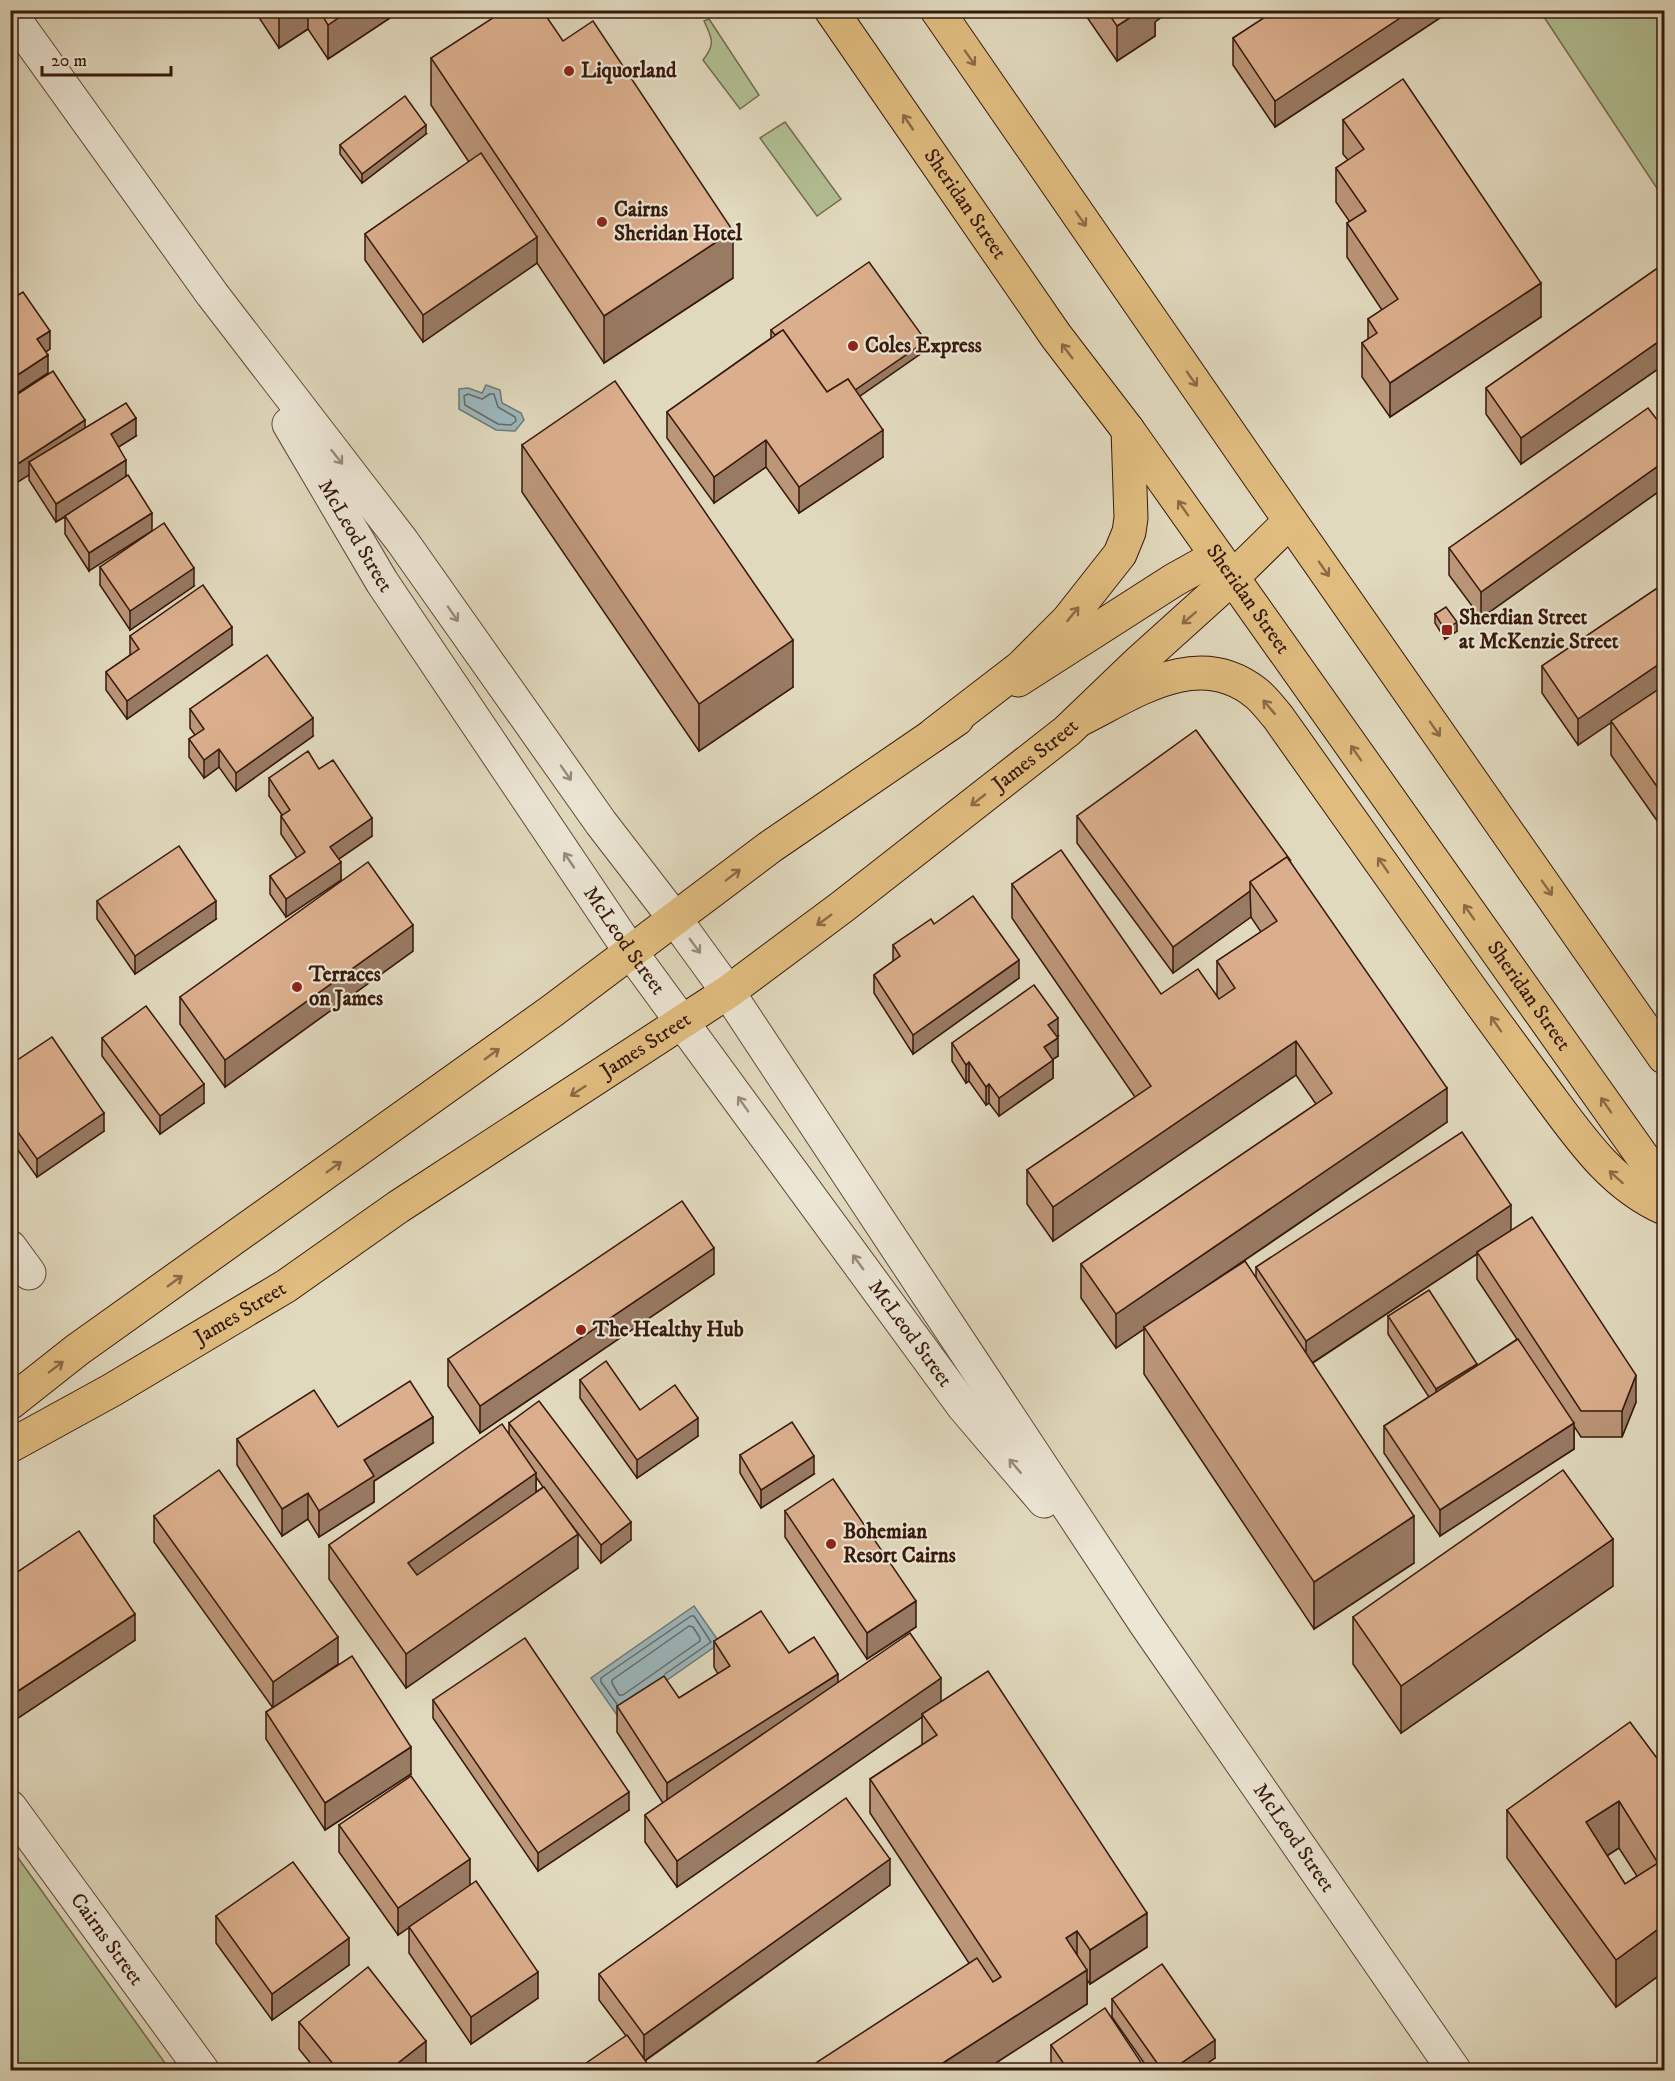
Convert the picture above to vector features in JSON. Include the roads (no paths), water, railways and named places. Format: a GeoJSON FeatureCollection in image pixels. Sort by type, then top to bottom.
{"type":"FeatureCollection","features":[{"type":"Feature","properties":{"kind":"main road","name":"Sheridan Street"},"geometry":{"type":"LineString","coordinates":[[831,10],[1056,336],[1128,430],[1665,1187]]}},
{"type":"Feature","properties":{"kind":"main road"},"geometry":{"type":"LineString","coordinates":[[937,10],[1290,521],[1665,1057]]}},
{"type":"Feature","properties":{"kind":"main road"},"geometry":{"type":"LineString","coordinates":[[934,734],[1021,667],[1068,620],[1120,554],[1129,531],[1131,518],[1128,430]]}},
{"type":"Feature","properties":{"kind":"main road"},"geometry":{"type":"LineString","coordinates":[[10,1403],[77,1350],[539,1020],[770,847],[934,734],[1174,580],[1224,567],[1290,521]]}},
{"type":"Feature","properties":{"kind":"main road","name":"James Street"},"geometry":{"type":"LineString","coordinates":[[10,1446],[112,1390],[286,1287],[398,1207],[728,992],[842,907],[1079,720],[1140,662],[1224,567]]}},
{"type":"Feature","properties":{"kind":"main road"},"geometry":{"type":"LineString","coordinates":[[1079,720],[1165,679],[1190,672],[1230,679],[1256,693],[1278,717],[1511,1045],[1581,1139],[1604,1166],[1628,1188],[1665,1209]]}},
{"type":"Feature","properties":{"kind":"street","name":"McLeod Street"},"geometry":{"type":"LineString","coordinates":[[10,13],[212,294],[402,542],[602,823],[728,992],[1134,1607],[1454,2070]]}},
{"type":"Feature","properties":{"kind":"street","name":"McLeod Street"},"geometry":{"type":"LineString","coordinates":[[212,294],[382,582],[630,951],[963,1406],[1134,1607]]}},
{"type":"Feature","properties":{"kind":"street"},"geometry":{"type":"LineString","coordinates":[[10,1247],[29,1273]]}},
{"type":"Feature","properties":{"kind":"street","name":"Cairns Street"},"geometry":{"type":"LineString","coordinates":[[10,1807],[202,2070]]}},
{"type":"Feature","properties":{"kind":"water"},"geometry":{"type":"Polygon","coordinates":[[[486,385],[500,390],[502,403],[521,413],[524,420],[515,431],[496,430],[459,409],[459,389],[468,388],[482,393],[486,385]]]}},
{"type":"Feature","properties":{"kind":"water"},"geometry":{"type":"Polygon","coordinates":[[[694,1606],[720,1643],[617,1715],[591,1678],[694,1606]]]}},
{"type":"Feature","properties":{"kind":"place","name":"Liquorland"},"geometry":{"type":"Point","coordinates":[569,71]}},
{"type":"Feature","properties":{"kind":"place","name":"Cairns Sheridan Hotel"},"geometry":{"type":"Point","coordinates":[602,222]}},
{"type":"Feature","properties":{"kind":"place","name":"Coles Express"},"geometry":{"type":"Point","coordinates":[853,346]}},
{"type":"Feature","properties":{"kind":"place","name":"Sherdian Street at McKenzie Street"},"geometry":{"type":"Point","coordinates":[1447,630]}},
{"type":"Feature","properties":{"kind":"place","name":"Terraces on James"},"geometry":{"type":"Point","coordinates":[297,987]}},
{"type":"Feature","properties":{"kind":"place","name":"The Healthy Hub"},"geometry":{"type":"Point","coordinates":[581,1330]}},
{"type":"Feature","properties":{"kind":"place","name":"Bohemian Resort Cairns"},"geometry":{"type":"Point","coordinates":[831,1544]}}]}
